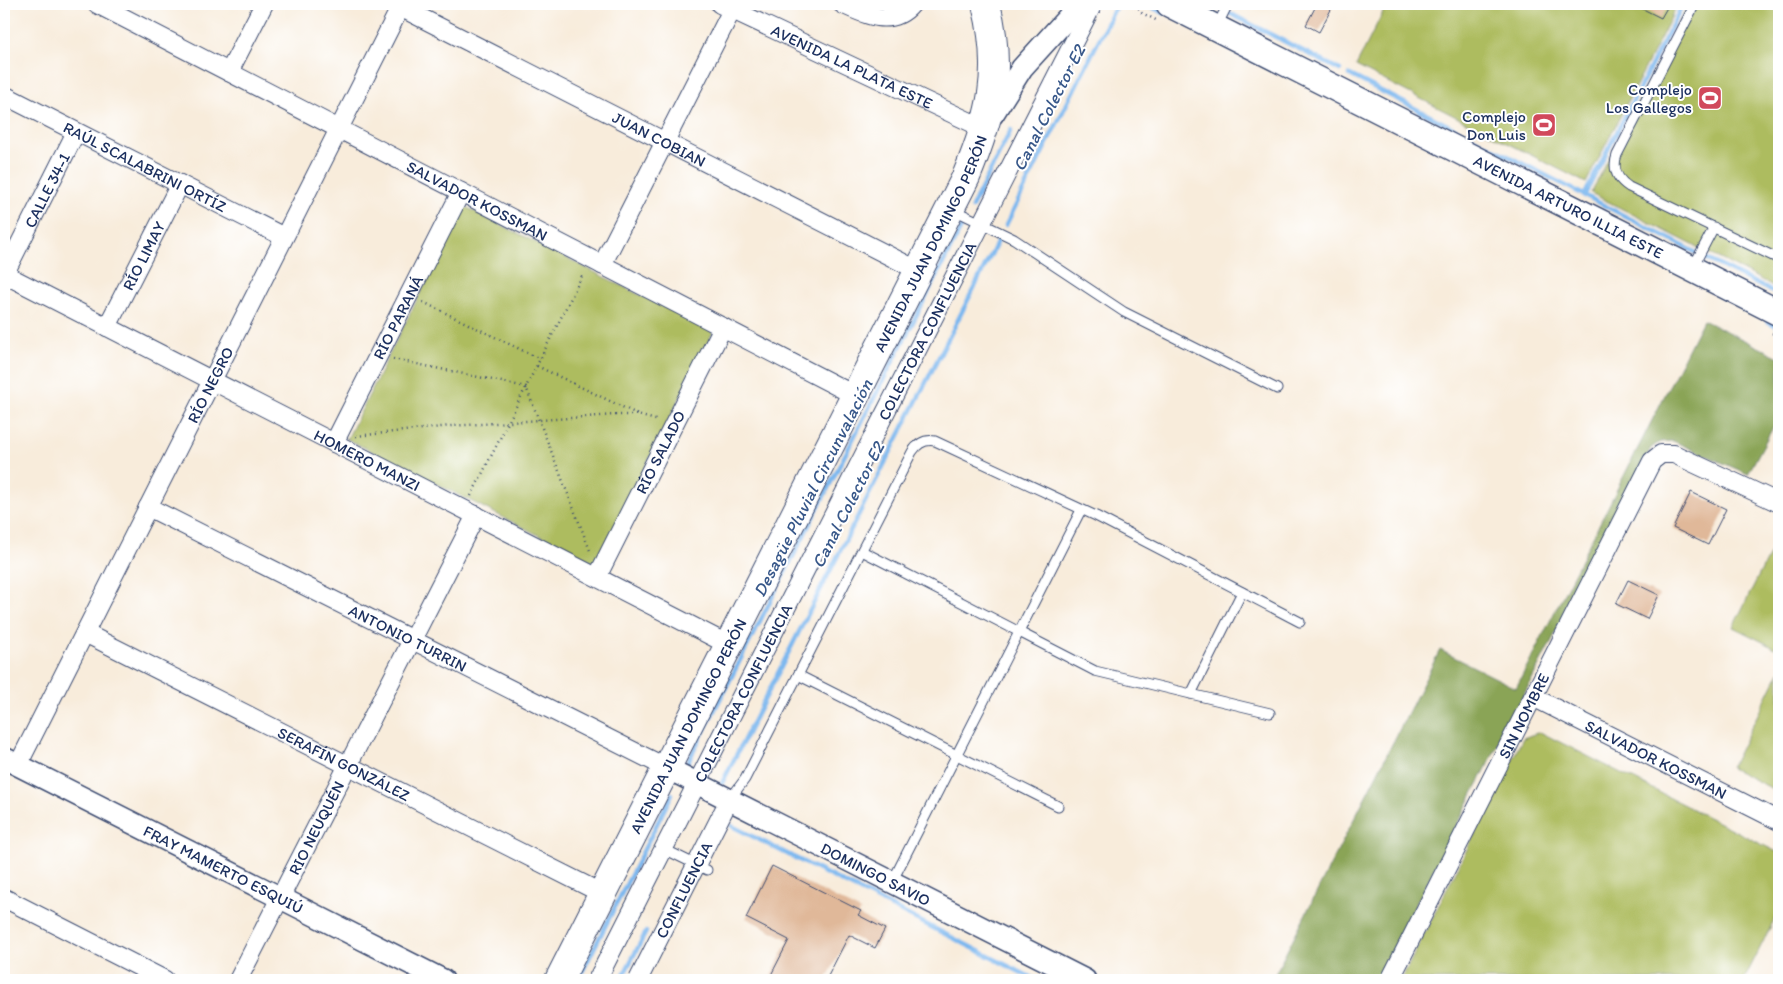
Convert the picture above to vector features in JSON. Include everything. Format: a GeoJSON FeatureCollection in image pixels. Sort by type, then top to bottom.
{"type":"FeatureCollection","features":[{"type":"Feature","properties":{"kind":"main road"},"geometry":{"type":"LineString","coordinates":[[985,129],[993,99],[995,63],[994,41],[986,4]]}},
{"type":"Feature","properties":{"kind":"main road","name":"AVENIDA ARTURO ILLIA ESTE"},"geometry":{"type":"LineString","coordinates":[[1169,4],[1779,313]]}},
{"type":"Feature","properties":{"kind":"main road","name":"AVENIDA JUAN DOMINGO PERÓN"},"geometry":{"type":"LineString","coordinates":[[559,980],[919,271],[950,209],[985,129]]}},
{"type":"Feature","properties":{"kind":"street","name":"SALVADOR KOSSMAN"},"geometry":{"type":"LineString","coordinates":[[97,4],[856,396]]}},
{"type":"Feature","properties":{"kind":"street"},"geometry":{"type":"LineString","coordinates":[[229,72],[264,4]]}},
{"type":"Feature","properties":{"kind":"street"},"geometry":{"type":"LineString","coordinates":[[842,4],[872,17],[884,18],[913,6]]}},
{"type":"Feature","properties":{"kind":"street","name":"AVENIDA JUAN DOMINGO PERÓN"},"geometry":{"type":"LineString","coordinates":[[985,129],[1010,83],[1080,4]]}},
{"type":"Feature","properties":{"kind":"street","name":"COLECTORA CONFLUENCIA"},"geometry":{"type":"LineString","coordinates":[[597,980],[1093,4]]}},
{"type":"Feature","properties":{"kind":"street","name":"RÍO NEGRO"},"geometry":{"type":"LineString","coordinates":[[8,760],[85,633],[401,6]]}},
{"type":"Feature","properties":{"kind":"street","name":"JUAN COBIAN"},"geometry":{"type":"LineString","coordinates":[[401,6],[919,271]]}},
{"type":"Feature","properties":{"kind":"street"},"geometry":{"type":"LineString","coordinates":[[602,265],[665,142],[729,6]]}},
{"type":"Feature","properties":{"kind":"street","name":"AVENIDA LA PLATA ESTE"},"geometry":{"type":"LineString","coordinates":[[729,6],[985,129]]}},
{"type":"Feature","properties":{"kind":"street","name":"RAÚL SCALABRINI ORTÍZ"},"geometry":{"type":"LineString","coordinates":[[4,95],[284,237]]}},
{"type":"Feature","properties":{"kind":"street","name":"CALLE 34-1"},"geometry":{"type":"LineString","coordinates":[[4,275],[76,132]]}},
{"type":"Feature","properties":{"kind":"street","name":"RÍO LIMAY"},"geometry":{"type":"LineString","coordinates":[[107,327],[180,184]]}},
{"type":"Feature","properties":{"kind":"street","name":"RÍO PARANÁ"},"geometry":{"type":"LineString","coordinates":[[334,443],[461,192]]}},
{"type":"Feature","properties":{"kind":"street","name":"HOMERO MANZI"},"geometry":{"type":"LineString","coordinates":[[4,275],[729,645]]}},
{"type":"Feature","properties":{"kind":"street","name":"RÍO SALADO"},"geometry":{"type":"LineString","coordinates":[[597,577],[723,327]]}},
{"type":"Feature","properties":{"kind":"street","name":"SIN NOMBRE"},"geometry":{"type":"LineString","coordinates":[[1390,980],[1652,461],[1661,454],[1668,452],[1779,503]]}},
{"type":"Feature","properties":{"kind":"street","name":"ANTONIO TURRIN"},"geometry":{"type":"LineString","coordinates":[[148,507],[667,768]]}},
{"type":"Feature","properties":{"kind":"street","name":"RIO NEUQUÉN"},"geometry":{"type":"LineString","coordinates":[[238,980],[476,515]]}},
{"type":"Feature","properties":{"kind":"street","name":"SERAFÍN GONZÁLEZ"},"geometry":{"type":"LineString","coordinates":[[85,633],[603,894]]}},
{"type":"Feature","properties":{"kind":"street","name":"SALVADOR KOSSMAN"},"geometry":{"type":"LineString","coordinates":[[1533,697],[1779,821]]}},
{"type":"Feature","properties":{"kind":"street","name":"FRAY MAMERTO ESQUIÚ"},"geometry":{"type":"LineString","coordinates":[[8,760],[443,980]]}},
{"type":"Feature","properties":{"kind":"street","name":"DOMINGO SAVIO"},"geometry":{"type":"LineString","coordinates":[[667,768],[1079,979]]}},
{"type":"Feature","properties":{"kind":"street","name":"CONFLUENCIA"},"geometry":{"type":"LineString","coordinates":[[638,980],[702,868],[730,800]]}},
{"type":"Feature","properties":{"kind":"street"},"geometry":{"type":"LineString","coordinates":[[4,898],[164,980]]}},
{"type":"Feature","properties":{"kind":"lane"},"geometry":{"type":"LineString","coordinates":[[1216,28],[1228,4]]}},
{"type":"Feature","properties":{"kind":"lane"},"geometry":{"type":"LineString","coordinates":[[1695,4],[1617,155],[1614,166],[1618,178],[1625,184],[1779,259]]}},
{"type":"Feature","properties":{"kind":"lane"},"geometry":{"type":"LineString","coordinates":[[950,209],[1019,242],[1124,312],[1277,389]]}},
{"type":"Feature","properties":{"kind":"lane"},"geometry":{"type":"LineString","coordinates":[[1693,269],[1714,228]]}},
{"type":"Feature","properties":{"kind":"lane"},"geometry":{"type":"LineString","coordinates":[[730,800],[745,779],[914,448],[925,441],[936,441],[1081,510],[1300,622]]}},
{"type":"Feature","properties":{"kind":"lane"},"geometry":{"type":"LineString","coordinates":[[892,882],[1081,510]]}},
{"type":"Feature","properties":{"kind":"lane"},"geometry":{"type":"LineString","coordinates":[[862,551],[1103,674],[1270,713]]}},
{"type":"Feature","properties":{"kind":"lane"},"geometry":{"type":"LineString","coordinates":[[1191,694],[1242,592]]}},
{"type":"Feature","properties":{"kind":"lane"},"geometry":{"type":"LineString","coordinates":[[798,675],[1058,806]]}},
{"type":"Feature","properties":{"kind":"lane"},"geometry":{"type":"LineString","coordinates":[[664,849],[702,868]]}},
{"type":"Feature","properties":{"kind":"path"},"geometry":{"type":"LineString","coordinates":[[463,492],[471,497],[584,272]]}},
{"type":"Feature","properties":{"kind":"path"},"geometry":{"type":"LineString","coordinates":[[417,309],[421,301],[540,359]]}},
{"type":"Feature","properties":{"kind":"path"},"geometry":{"type":"LineString","coordinates":[[396,350],[392,359],[526,387]]}},
{"type":"Feature","properties":{"kind":"path"},"geometry":{"type":"LineString","coordinates":[[537,366],[638,415],[662,423]]}},
{"type":"Feature","properties":{"kind":"path"},"geometry":{"type":"LineString","coordinates":[[526,387],[594,559]]}},
{"type":"Feature","properties":{"kind":"path"},"geometry":{"type":"LineString","coordinates":[[352,436],[509,422],[638,415]]}},
{"type":"Feature","properties":{"kind":"path"},"geometry":{"type":"LineString","coordinates":[[352,436],[357,428]]}},
{"type":"Feature","properties":{"kind":"path"},"geometry":{"type":"LineString","coordinates":[[352,436],[361,441]]}},
{"type":"Feature","properties":{"kind":"path"},"geometry":{"type":"LineString","coordinates":[[594,559],[598,550]]}},
{"type":"Feature","properties":{"kind":"path"},"geometry":{"type":"LineString","coordinates":[[585,554],[594,559]]}},
{"type":"Feature","properties":{"kind":"green space","name":"Complejo Don Luis"},"geometry":{"type":"Polygon","coordinates":[[[1387,4],[1678,4],[1586,183],[1356,66],[1387,4]]]}},
{"type":"Feature","properties":{"kind":"green space","name":"Complejo Los Gallegos"},"geometry":{"type":"Polygon","coordinates":[[[1689,4],[1779,4],[1779,289],[1591,193],[1689,4]]]}},
{"type":"Feature","properties":{"kind":"green space"},"geometry":{"type":"Polygon","coordinates":[[[464,206],[713,332],[596,564],[347,439],[464,206]]]}},
{"type":"Feature","properties":{"kind":"green space"},"geometry":{"type":"Polygon","coordinates":[[[1703,320],[1779,357],[1779,416],[1748,474],[1673,441],[1660,442],[1651,448],[1377,980],[1272,980],[1440,650],[1516,688],[1703,320]]]}},
{"type":"Feature","properties":{"kind":"green space"},"geometry":{"type":"Polygon","coordinates":[[[1779,535],[1779,650],[1733,627],[1779,535]]]}},
{"type":"Feature","properties":{"kind":"green space"},"geometry":{"type":"Polygon","coordinates":[[[1779,672],[1779,792],[1731,768],[1779,672]]]}},
{"type":"Feature","properties":{"kind":"green space"},"geometry":{"type":"Polygon","coordinates":[[[1540,732],[1779,853],[1779,910],[1744,980],[1401,980],[1523,738],[1540,732]]]}},
{"type":"Feature","properties":{"kind":"building"},"geometry":{"type":"Polygon","coordinates":[[[1317,4],[1334,4],[1319,32],[1306,25],[1317,4]]]}},
{"type":"Feature","properties":{"kind":"building"},"geometry":{"type":"Polygon","coordinates":[[[1633,4],[1669,4],[1661,18],[1633,4]]]}},
{"type":"Feature","properties":{"kind":"building"},"geometry":{"type":"Polygon","coordinates":[[[1691,492],[1726,509],[1708,545],[1673,528],[1691,492]]]}},
{"type":"Feature","properties":{"kind":"building"},"geometry":{"type":"Polygon","coordinates":[[[1628,580],[1659,595],[1647,619],[1616,604],[1628,580]]]}},
{"type":"Feature","properties":{"kind":"building"},"geometry":{"type":"Polygon","coordinates":[[[772,866],[861,911],[858,915],[885,929],[875,948],[849,935],[826,980],[781,980],[771,975],[789,940],[746,918],[772,866]]]}},
{"type":"Feature","properties":{"kind":"waterway","name":"Canal Colector E2"},"geometry":{"type":"LineString","coordinates":[[1006,225],[1117,4]]}},
{"type":"Feature","properties":{"kind":"waterway"},"geometry":{"type":"LineString","coordinates":[[1145,4],[1164,13]]}},
{"type":"Feature","properties":{"kind":"waterway"},"geometry":{"type":"LineString","coordinates":[[1211,4],[1219,8]]}},
{"type":"Feature","properties":{"kind":"waterway"},"geometry":{"type":"LineString","coordinates":[[1584,196],[1683,4]]}},
{"type":"Feature","properties":{"kind":"waterway"},"geometry":{"type":"LineString","coordinates":[[1768,4],[1779,9]]}},
{"type":"Feature","properties":{"kind":"waterway"},"geometry":{"type":"LineString","coordinates":[[1229,13],[1340,70]]}},
{"type":"Feature","properties":{"kind":"waterway"},"geometry":{"type":"LineString","coordinates":[[1350,75],[1695,252]]}},
{"type":"Feature","properties":{"kind":"waterway","name":"Desagüe Pluvial Circunvalación"},"geometry":{"type":"LineString","coordinates":[[972,207],[1011,130]]}},
{"type":"Feature","properties":{"kind":"waterway","name":"Desagüe Pluvial Circunvalación"},"geometry":{"type":"LineString","coordinates":[[688,762],[962,226]]}},
{"type":"Feature","properties":{"kind":"waterway","name":"Canal Colector E2"},"geometry":{"type":"LineString","coordinates":[[722,783],[999,239]]}},
{"type":"Feature","properties":{"kind":"waterway"},"geometry":{"type":"LineString","coordinates":[[1705,258],[1779,295]]}},
{"type":"Feature","properties":{"kind":"waterway"},"geometry":{"type":"LineString","coordinates":[[1767,321],[1779,327]]}},
{"type":"Feature","properties":{"kind":"waterway","name":"Desagüe Pluvial Circunvalación"},"geometry":{"type":"LineString","coordinates":[[578,980],[672,794]]}},
{"type":"Feature","properties":{"kind":"waterway"},"geometry":{"type":"LineString","coordinates":[[732,826],[1036,980]]}},
{"type":"Feature","properties":{"kind":"waterway","name":"Canal Colector E2"},"geometry":{"type":"LineString","coordinates":[[621,980],[646,932]]}},
{"type":"Feature","properties":{"kind":"place","name":"Complejo Los Gallegos"},"geometry":{"type":"Point","coordinates":[1710,98]}},
{"type":"Feature","properties":{"kind":"place","name":"Complejo Don Luis"},"geometry":{"type":"Point","coordinates":[1544,125]}}]}
